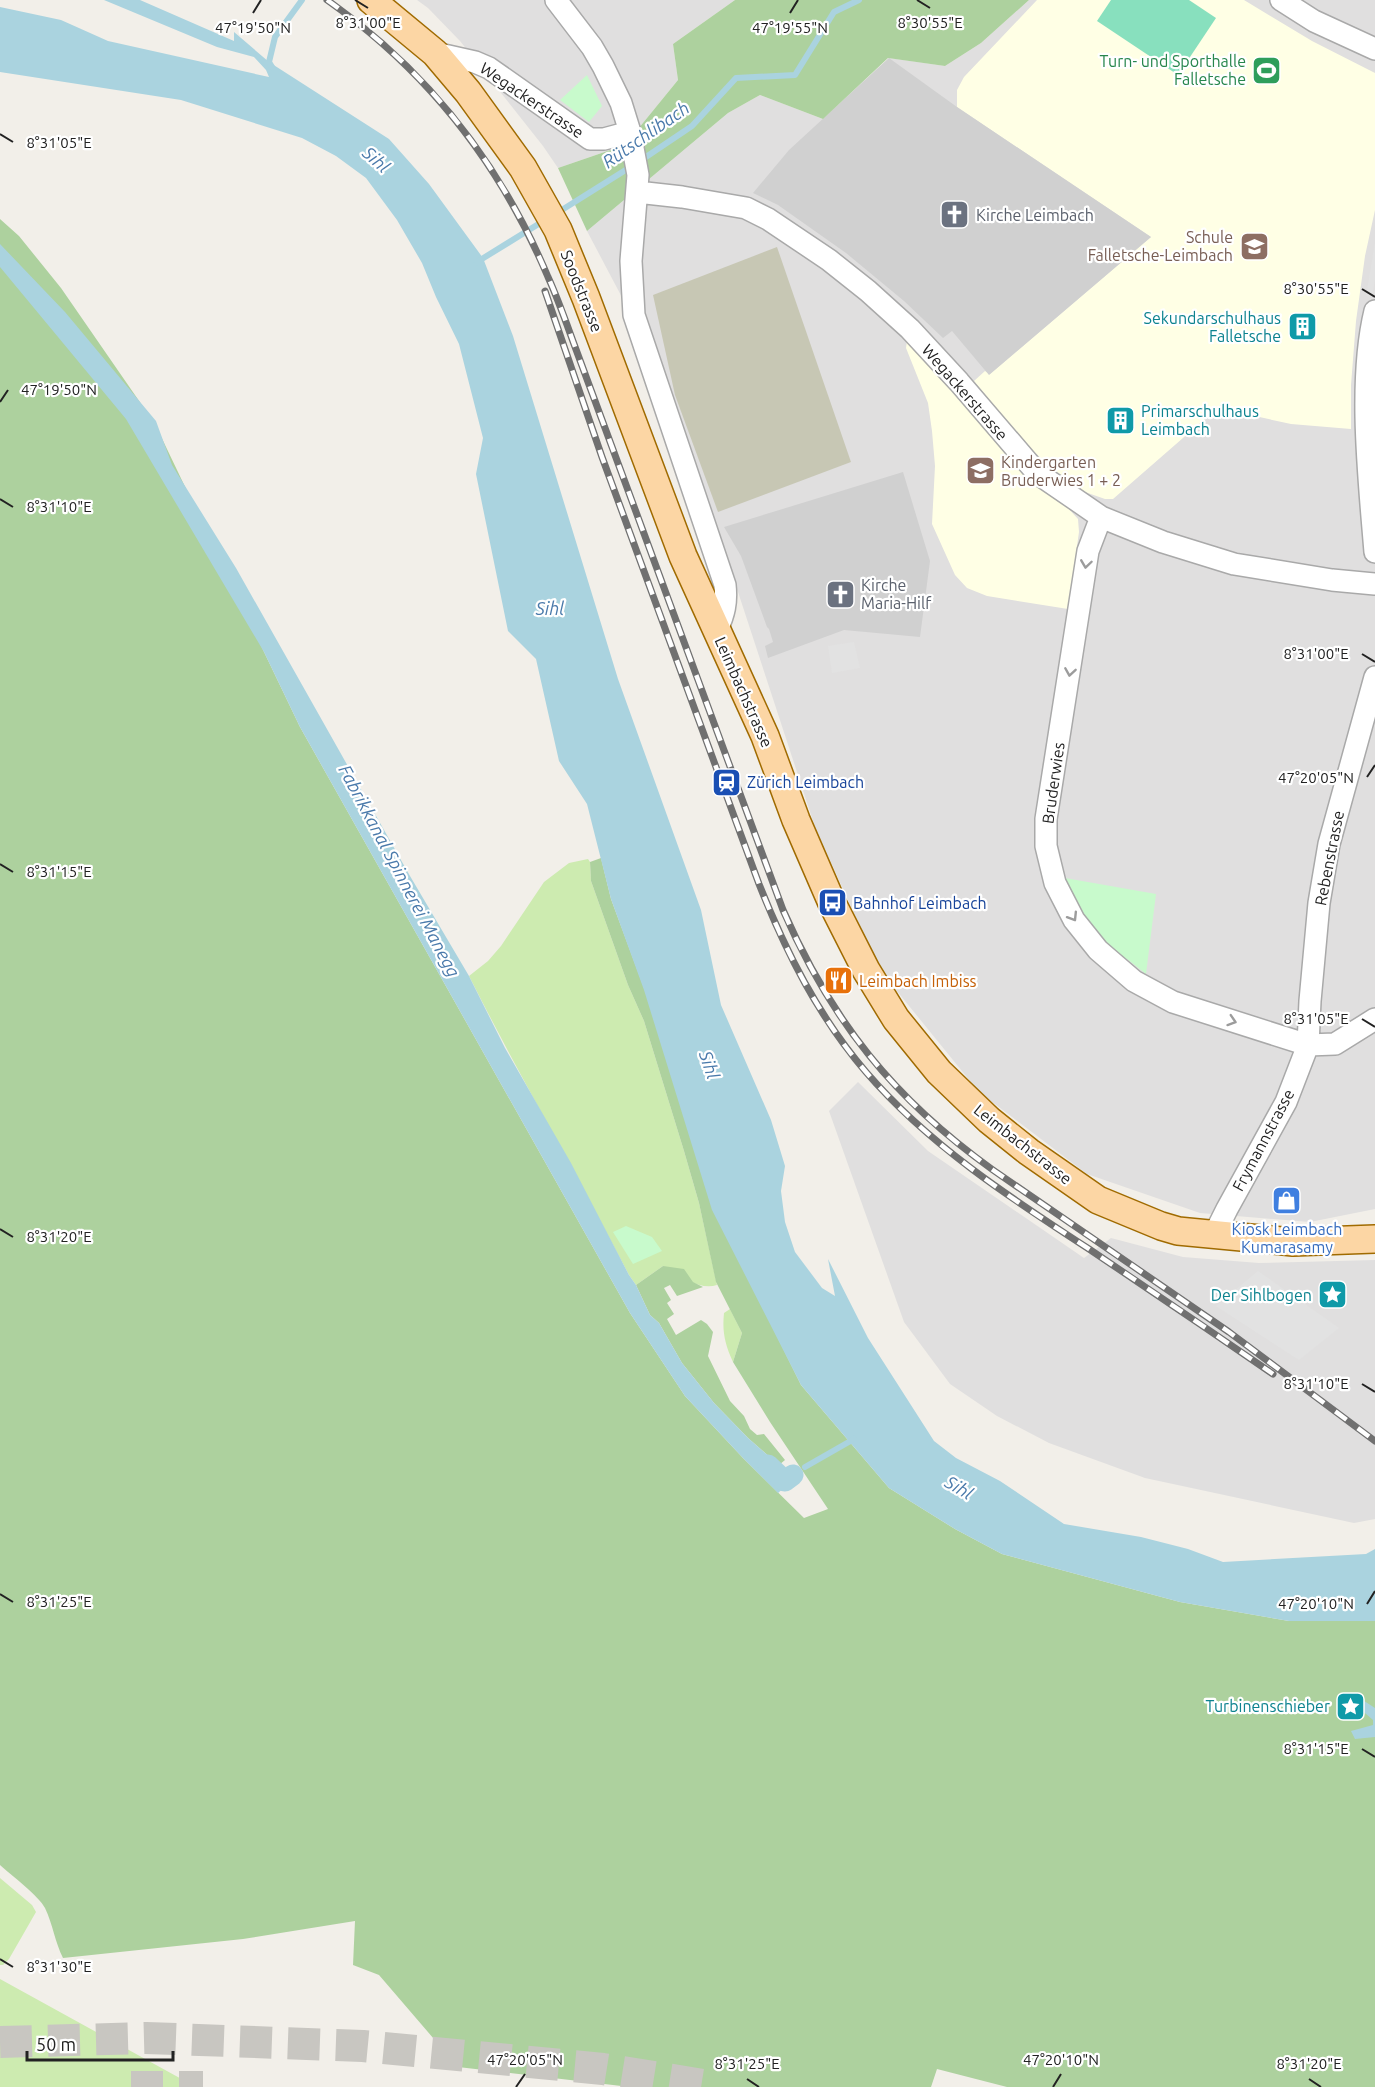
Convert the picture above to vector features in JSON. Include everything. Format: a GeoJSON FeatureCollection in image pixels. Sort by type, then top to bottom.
{"type":"FeatureCollection","features":[{"type":"Feature","properties":{"kind":"main road","name":"Soodstrasse"},"geometry":{"type":"LineString","coordinates":[[371,0],[435,53],[468,92],[523,168],[553,222],[586,298],[683,556],[717,630]]}},
{"type":"Feature","properties":{"kind":"main road","name":"Leimbachstrasse"},"geometry":{"type":"LineString","coordinates":[[717,630],[765,736],[796,820],[832,903],[866,970],[896,1019],[939,1072],[989,1120],[1029,1152],[1098,1200],[1161,1226],[1178,1231],[1293,1242],[1375,1239]]}},
{"type":"Feature","properties":{"kind":"street","name":"Leimbachstrasse"},"geometry":{"type":"LineString","coordinates":[[556,0],[592,47],[603,66],[621,103],[632,140],[638,184],[632,261],[634,315],[725,585],[725,611],[717,630]]}},
{"type":"Feature","properties":{"kind":"street"},"geometry":{"type":"LineString","coordinates":[[1281,0],[1314,21],[1375,49]]}},
{"type":"Feature","properties":{"kind":"street","name":"Wegackerstrasse"},"geometry":{"type":"LineString","coordinates":[[435,53],[475,62],[489,68],[590,139],[632,140]]}},
{"type":"Feature","properties":{"kind":"street","name":"Wegackerstrasse"},"geometry":{"type":"LineString","coordinates":[[638,184],[746,208],[768,219],[829,260],[910,329],[1037,473],[1101,517],[1163,542],[1234,564],[1332,580],[1375,584]]}},
{"type":"Feature","properties":{"kind":"street"},"geometry":{"type":"LineString","coordinates":[[1375,311],[1368,367],[1367,420],[1375,552]]}},
{"type":"Feature","properties":{"kind":"street","name":"Bruderwies"},"geometry":{"type":"LineString","coordinates":[[1101,517],[1088,551],[1046,819],[1046,846],[1055,883],[1074,920],[1098,950],[1134,981],[1173,1002],[1308,1045]]}},
{"type":"Feature","properties":{"kind":"street","name":"Rebenstrasse"},"geometry":{"type":"LineString","coordinates":[[1308,1045],[1319,903],[1329,844],[1375,677]]}},
{"type":"Feature","properties":{"kind":"street"},"geometry":{"type":"LineString","coordinates":[[1308,1045],[1335,1044],[1375,1019]]}},
{"type":"Feature","properties":{"kind":"street","name":"Frymannstrasse"},"geometry":{"type":"LineString","coordinates":[[1214,1235],[1286,1102],[1308,1045]]}},
{"type":"Feature","properties":{"kind":"shaded area"},"geometry":{"type":"Polygon","coordinates":[[[417,0],[735,0],[673,44],[678,80],[625,145],[558,168],[460,41],[428,8],[417,0]]]}},
{"type":"Feature","properties":{"kind":"shaded area"},"geometry":{"type":"Polygon","coordinates":[[[1029,0],[1375,0],[1375,1209],[1310,1222],[1200,1213],[1087,1174],[979,1092],[879,969],[815,827],[720,537],[664,377],[587,231],[728,113],[760,95],[823,119],[889,58],[945,66],[981,43],[1029,0]]]}},
{"type":"Feature","properties":{"kind":"shaded area","name":"Schule Falletsche-Leimbach"},"geometry":{"type":"Polygon","coordinates":[[[1037,0],[1244,0],[1312,41],[1375,73],[1375,210],[1365,256],[1356,321],[1351,385],[1351,429],[1291,424],[1241,413],[1222,404],[1113,499],[1105,499],[1085,492],[1049,466],[1024,442],[974,381],[985,371],[990,374],[1151,237],[957,107],[957,90],[964,77],[1037,0]]]}},
{"type":"Feature","properties":{"kind":"shaded area","name":"Kirche Leimbach"},"geometry":{"type":"Polygon","coordinates":[[[889,58],[957,107],[1151,237],[989,375],[952,331],[943,338],[904,301],[846,253],[778,205],[753,193],[789,150],[889,58]]]}},
{"type":"Feature","properties":{"kind":"shaded area"},"geometry":{"type":"Polygon","coordinates":[[[1375,243],[1375,279],[1372,297],[1366,296],[1375,243]]]}},
{"type":"Feature","properties":{"kind":"shaded area"},"geometry":{"type":"Polygon","coordinates":[[[777,247],[851,462],[718,512],[675,395],[653,295],[777,247]]]}},
{"type":"Feature","properties":{"kind":"shaded area","name":"Kindergarten Bruderwies 1 + 2"},"geometry":{"type":"Polygon","coordinates":[[[908,334],[1078,519],[1079,532],[1068,609],[987,596],[967,588],[955,575],[932,524],[935,466],[932,431],[928,403],[906,348],[908,334]]]}},
{"type":"Feature","properties":{"kind":"shaded area","name":"Kirche Maria-Hilf"},"geometry":{"type":"Polygon","coordinates":[[[903,472],[930,561],[920,637],[844,630],[768,658],[765,646],[773,642],[769,629],[741,556],[724,527],[903,472]]]}},
{"type":"Feature","properties":{"kind":"shaded area"},"geometry":{"type":"Polygon","coordinates":[[[854,642],[860,668],[832,673],[828,646],[854,642]]]}},
{"type":"Feature","properties":{"kind":"shaded area"},"geometry":{"type":"Polygon","coordinates":[[[858,1082],[928,1151],[1084,1258],[1111,1238],[1183,1257],[1259,1263],[1375,1260],[1375,1519],[1354,1523],[1145,1478],[1049,1443],[997,1416],[950,1384],[904,1322],[829,1111],[858,1082]]]}},
{"type":"Feature","properties":{"kind":"shaded area"},"geometry":{"type":"Polygon","coordinates":[[[1258,1271],[1339,1328],[1299,1360],[1216,1306],[1258,1271]]]}},
{"type":"Feature","properties":{"kind":"green space"},"geometry":{"type":"Polygon","coordinates":[[[735,0],[1029,0],[981,43],[945,66],[888,58],[823,119],[760,95],[728,113],[587,231],[558,168],[625,145],[678,80],[673,44],[735,0]]]}},
{"type":"Feature","properties":{"kind":"green space"},"geometry":{"type":"Polygon","coordinates":[[[1111,0],[1189,0],[1216,18],[1178,75],[1097,21],[1111,0]]]}},
{"type":"Feature","properties":{"kind":"green space"},"geometry":{"type":"Polygon","coordinates":[[[587,75],[602,106],[589,122],[560,100],[587,75]]]}},
{"type":"Feature","properties":{"kind":"green space"},"geometry":{"type":"Polygon","coordinates":[[[0,219],[19,236],[61,288],[155,424],[300,727],[630,1313],[685,1396],[743,1458],[804,1518],[828,1509],[733,1362],[742,1333],[716,1282],[699,1203],[644,1021],[628,985],[591,881],[590,862],[601,858],[611,899],[762,1306],[801,1385],[889,1488],[955,1529],[1002,1554],[1180,1602],[1289,1621],[1375,1621],[1375,2087],[1007,2087],[937,2069],[931,2087],[630,2087],[458,2067],[379,1975],[353,1965],[355,1921],[243,1939],[63,1958],[42,1903],[0,1865],[0,219]]]}},
{"type":"Feature","properties":{"kind":"green space"},"geometry":{"type":"Polygon","coordinates":[[[588,859],[591,881],[628,985],[644,1021],[684,1151],[699,1203],[717,1285],[696,1284],[663,1266],[636,1285],[469,976],[488,961],[501,946],[544,882],[569,863],[588,859]]]}},
{"type":"Feature","properties":{"kind":"green space"},"geometry":{"type":"Polygon","coordinates":[[[1065,878],[1156,894],[1146,974],[1127,959],[1124,962],[1105,945],[1082,913],[1065,878]]]}},
{"type":"Feature","properties":{"kind":"green space"},"geometry":{"type":"Polygon","coordinates":[[[626,1226],[652,1237],[662,1251],[633,1264],[613,1232],[626,1226]]]}},
{"type":"Feature","properties":{"kind":"green space"},"geometry":{"type":"Polygon","coordinates":[[[663,1266],[684,1269],[693,1282],[703,1287],[677,1296],[670,1285],[664,1288],[671,1300],[667,1303],[674,1314],[667,1319],[676,1335],[701,1320],[707,1324],[713,1332],[708,1356],[730,1401],[744,1416],[750,1429],[757,1435],[764,1434],[785,1460],[779,1465],[748,1438],[714,1403],[682,1363],[659,1323],[650,1315],[636,1285],[663,1266]]]}},
{"type":"Feature","properties":{"kind":"green space"},"geometry":{"type":"Polygon","coordinates":[[[730,1309],[742,1333],[733,1362],[726,1344],[723,1326],[724,1313],[730,1309]]]}},
{"type":"Feature","properties":{"kind":"green space"},"geometry":{"type":"Polygon","coordinates":[[[0,1878],[32,1905],[36,1912],[9,1959],[3,1965],[0,1965],[0,1878]]]}},
{"type":"Feature","properties":{"kind":"green space"},"geometry":{"type":"Polygon","coordinates":[[[0,1979],[196,2087],[0,2087],[0,1979]]]}},
{"type":"Feature","properties":{"kind":"water","name":"Sihl"},"geometry":{"type":"Polygon","coordinates":[[[104,0],[140,0],[234,41],[234,32],[269,62],[389,139],[429,184],[483,258],[513,336],[618,679],[701,910],[721,1005],[771,1120],[785,1166],[781,1191],[785,1222],[795,1252],[822,1288],[835,1296],[828,1259],[868,1338],[934,1441],[956,1458],[1000,1481],[1064,1524],[1141,1537],[1188,1549],[1223,1562],[1366,1554],[1375,1549],[1375,1621],[1289,1621],[1180,1602],[1002,1554],[955,1529],[889,1488],[801,1385],[712,1210],[644,990],[611,899],[587,804],[559,761],[536,659],[508,631],[476,474],[483,438],[459,344],[422,263],[397,220],[366,178],[336,156],[302,138],[181,100],[0,72],[0,7],[61,20],[108,41],[269,77],[254,57],[217,47],[104,0]]]}},
{"type":"Feature","properties":{"kind":"water"},"geometry":{"type":"Polygon","coordinates":[[[0,244],[65,312],[156,421],[172,465],[236,568],[469,976],[505,1048],[571,1163],[650,1315],[659,1323],[682,1363],[714,1403],[748,1438],[779,1465],[777,1469],[791,1482],[778,1493],[685,1396],[630,1313],[300,727],[264,652],[126,419],[0,267],[0,244]]]}},
{"type":"Feature","properties":{"kind":"water"},"geometry":{"type":"Polygon","coordinates":[[[1361,1699],[1375,1708],[1375,1737],[1355,1739],[1351,1731],[1373,1725],[1373,1720],[1358,1707],[1361,1699]]]}},
{"type":"Feature","properties":{"kind":"waterway"},"geometry":{"type":"LineString","coordinates":[[272,67],[269,62],[275,37],[302,0]]}},
{"type":"Feature","properties":{"kind":"waterway","name":"Rütschlibach"},"geometry":{"type":"LineString","coordinates":[[640,161],[692,126],[736,78],[795,75],[834,12],[859,0]]}},
{"type":"Feature","properties":{"kind":"waterway","name":"Rütschlibach"},"geometry":{"type":"LineString","coordinates":[[557,213],[632,166]]}},
{"type":"Feature","properties":{"kind":"waterway","name":"Rütschlibach"},"geometry":{"type":"LineString","coordinates":[[477,262],[545,220]]}},
{"type":"Feature","properties":{"kind":"waterway","name":"Fabrikkanal Spinnerei Manegg"},"geometry":{"type":"LineString","coordinates":[[805,1467],[854,1439]]}},
{"type":"Feature","properties":{"kind":"waterway","name":"Fabrikkanal Spinnerei Manegg"},"geometry":{"type":"LineString","coordinates":[[768,1465],[785,1481],[793,1475]]}},
{"type":"Feature","properties":{"kind":"tunnel"},"geometry":{"type":"LineString","coordinates":[[0,2042],[146,2038],[363,2046],[603,2069],[716,2087]]}},
{"type":"Feature","properties":{"kind":"tunnel"},"geometry":{"type":"LineString","coordinates":[[131,2087],[203,2087]]}},
{"type":"Feature","properties":{"kind":"railway"},"geometry":{"type":"LineString","coordinates":[[327,0],[364,28],[429,89],[484,158],[529,235],[562,310],[783,910],[802,950],[845,1023],[896,1086],[958,1143],[993,1170],[1229,1332],[1375,1441]]}},
{"type":"Feature","properties":{"kind":"railway"},"geometry":{"type":"LineString","coordinates":[[545,291],[602,457],[759,884],[792,959],[833,1029],[866,1072],[890,1098],[916,1123],[971,1168],[1029,1210],[1273,1374]]}},
{"type":"Feature","properties":{"kind":"place","name":"Turn- und Sporthalle Falletsche"},"geometry":{"type":"Point","coordinates":[1267,70]}},
{"type":"Feature","properties":{"kind":"place","name":"Kirche Leimbach"},"geometry":{"type":"Point","coordinates":[955,215]}},
{"type":"Feature","properties":{"kind":"place","name":"Schule Falletsche-Leimbach"},"geometry":{"type":"Point","coordinates":[1254,246]}},
{"type":"Feature","properties":{"kind":"place","name":"Sekundarschulhaus Falletsche"},"geometry":{"type":"Point","coordinates":[1302,327]}},
{"type":"Feature","properties":{"kind":"place","name":"Primarschulhaus Leimbach"},"geometry":{"type":"Point","coordinates":[1120,420]}},
{"type":"Feature","properties":{"kind":"place","name":"Kindergarten Bruderwies 1 + 2"},"geometry":{"type":"Point","coordinates":[980,471]}},
{"type":"Feature","properties":{"kind":"place","name":"Kirche Maria-Hilf"},"geometry":{"type":"Point","coordinates":[840,594]}},
{"type":"Feature","properties":{"kind":"place","name":"Zürich Leimbach"},"geometry":{"type":"Point","coordinates":[726,782]}},
{"type":"Feature","properties":{"kind":"place","name":"Bahnhof Leimbach"},"geometry":{"type":"Point","coordinates":[832,903]}},
{"type":"Feature","properties":{"kind":"place","name":"Leimbach Imbiss"},"geometry":{"type":"Point","coordinates":[838,981]}},
{"type":"Feature","properties":{"kind":"place","name":"Kiosk Leimbach Kumarasamy"},"geometry":{"type":"Point","coordinates":[1287,1201]}},
{"type":"Feature","properties":{"kind":"place","name":"Der Sihlbogen"},"geometry":{"type":"Point","coordinates":[1333,1295]}},
{"type":"Feature","properties":{"kind":"place","name":"Turbinenschieber"},"geometry":{"type":"Point","coordinates":[1351,1706]}}]}
